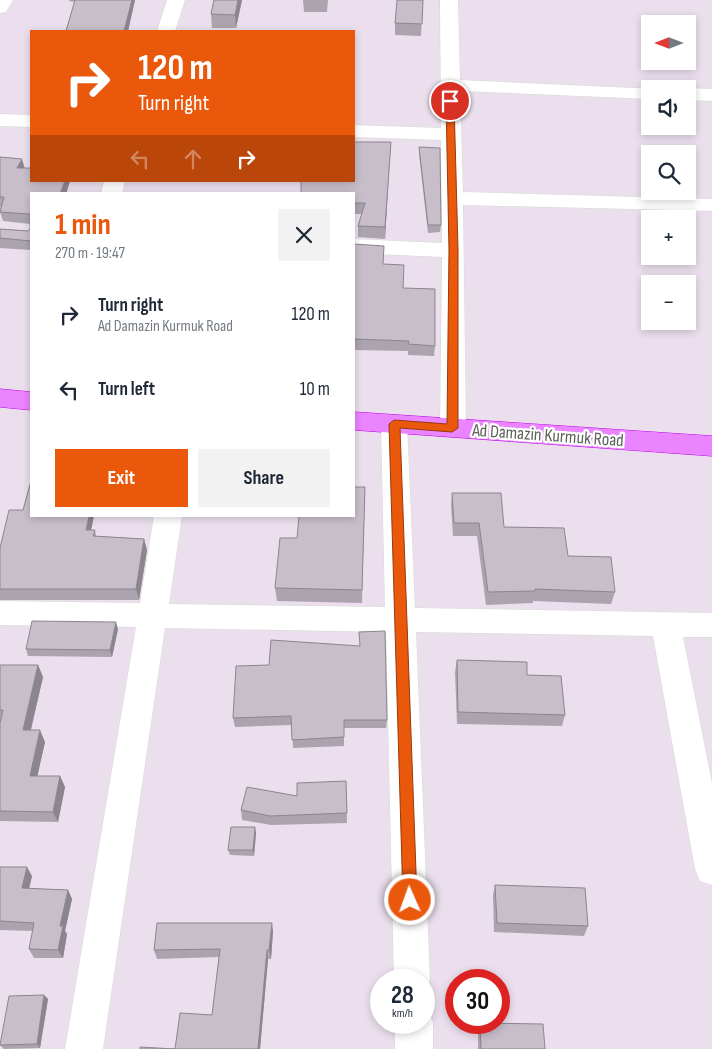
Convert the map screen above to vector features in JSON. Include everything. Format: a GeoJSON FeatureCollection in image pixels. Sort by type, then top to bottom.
{"type":"FeatureCollection","features":[{"type":"Feature","properties":{"kind":"highway"},"geometry":{"type":"LineString","coordinates":[[0,398],[30,401]]}},
{"type":"Feature","properties":{"kind":"highway","name":"Ad Damazin Kurmuk Road"},"geometry":{"type":"LineString","coordinates":[[355,421],[712,446]]}},
{"type":"Feature","properties":{"kind":"street"},"geometry":{"type":"LineString","coordinates":[[0,8],[4,0]]}},
{"type":"Feature","properties":{"kind":"street"},"geometry":{"type":"LineString","coordinates":[[166,30],[176,0]]}},
{"type":"Feature","properties":{"kind":"street"},"geometry":{"type":"LineString","coordinates":[[449,0],[453,250],[452,428]]}},
{"type":"Feature","properties":{"kind":"street"},"geometry":{"type":"LineString","coordinates":[[450,85],[641,92]]}},
{"type":"Feature","properties":{"kind":"street"},"geometry":{"type":"LineString","coordinates":[[696,94],[712,95]]}},
{"type":"Feature","properties":{"kind":"street"},"geometry":{"type":"LineString","coordinates":[[0,120],[30,121]]}},
{"type":"Feature","properties":{"kind":"street"},"geometry":{"type":"LineString","coordinates":[[355,131],[450,134]]}},
{"type":"Feature","properties":{"kind":"street"},"geometry":{"type":"LineString","coordinates":[[452,198],[712,205]]}},
{"type":"Feature","properties":{"kind":"street"},"geometry":{"type":"LineString","coordinates":[[355,246],[453,250]]}},
{"type":"Feature","properties":{"kind":"street"},"geometry":{"type":"LineString","coordinates":[[394,424],[402,621],[412,969]]}},
{"type":"Feature","properties":{"kind":"street"},"geometry":{"type":"LineString","coordinates":[[84,1049],[168,517]]}},
{"type":"Feature","properties":{"kind":"street"},"geometry":{"type":"LineString","coordinates":[[0,613],[712,625]]}},
{"type":"Feature","properties":{"kind":"street"},"geometry":{"type":"LineString","coordinates":[[666,624],[712,869]]}},
{"type":"Feature","properties":{"kind":"street"},"geometry":{"type":"LineString","coordinates":[[414,1034],[414,1049]]}},
{"type":"Feature","properties":{"kind":"building"},"geometry":{"type":"Polygon","coordinates":[[[75,0],[132,0],[124,30],[66,30],[75,0]]]}},
{"type":"Feature","properties":{"kind":"building"},"geometry":{"type":"Polygon","coordinates":[[[214,0],[238,0],[235,15],[211,14],[214,0]]]}},
{"type":"Feature","properties":{"kind":"building"},"geometry":{"type":"Polygon","coordinates":[[[397,0],[423,0],[422,24],[395,23],[397,0]]]}},
{"type":"Feature","properties":{"kind":"building"},"geometry":{"type":"Polygon","coordinates":[[[355,142],[391,142],[385,227],[358,226],[365,203],[355,203],[355,192],[301,192],[301,182],[355,182],[355,142]]]}},
{"type":"Feature","properties":{"kind":"building"},"geometry":{"type":"Polygon","coordinates":[[[419,147],[440,148],[441,225],[428,225],[419,147]]]}},
{"type":"Feature","properties":{"kind":"building"},"geometry":{"type":"Polygon","coordinates":[[[0,157],[22,159],[17,168],[30,168],[30,182],[65,182],[61,192],[30,192],[30,214],[0,212],[4,197],[0,197],[0,157]]]}},
{"type":"Feature","properties":{"kind":"building"},"geometry":{"type":"Polygon","coordinates":[[[0,229],[28,231],[30,229],[30,241],[0,238],[0,229]]]}},
{"type":"Feature","properties":{"kind":"building"},"geometry":{"type":"Polygon","coordinates":[[[355,244],[384,246],[383,264],[404,265],[403,288],[435,289],[435,346],[408,344],[409,341],[355,339],[355,244]]]}},
{"type":"Feature","properties":{"kind":"building"},"geometry":{"type":"Polygon","coordinates":[[[30,485],[30,517],[89,517],[86,530],[95,530],[93,536],[144,539],[136,589],[0,589],[0,548],[9,510],[23,510],[30,485]]]}},
{"type":"Feature","properties":{"kind":"building"},"geometry":{"type":"Polygon","coordinates":[[[355,487],[365,487],[362,590],[275,588],[280,538],[297,538],[299,517],[355,517],[355,487]]]}},
{"type":"Feature","properties":{"kind":"building"},"geometry":{"type":"Polygon","coordinates":[[[452,493],[501,493],[504,527],[564,528],[568,556],[611,557],[615,592],[535,589],[535,591],[488,592],[479,523],[454,523],[452,493]]]}},
{"type":"Feature","properties":{"kind":"building"},"geometry":{"type":"Polygon","coordinates":[[[32,621],[116,622],[110,650],[26,649],[32,621]]]}},
{"type":"Feature","properties":{"kind":"building"},"geometry":{"type":"Polygon","coordinates":[[[385,631],[387,720],[344,720],[344,737],[292,740],[291,716],[233,718],[236,666],[269,665],[271,640],[360,646],[359,632],[385,631]]]}},
{"type":"Feature","properties":{"kind":"building"},"geometry":{"type":"Polygon","coordinates":[[[457,660],[527,662],[527,675],[561,676],[565,715],[458,712],[457,660]]]}},
{"type":"Feature","properties":{"kind":"building"},"geometry":{"type":"Polygon","coordinates":[[[0,665],[38,665],[23,730],[40,730],[30,776],[60,776],[53,812],[0,811],[0,723],[3,710],[0,710],[0,665]]]}},
{"type":"Feature","properties":{"kind":"building"},"geometry":{"type":"Polygon","coordinates":[[[346,781],[347,813],[270,816],[241,810],[247,787],[297,796],[297,783],[346,781]]]}},
{"type":"Feature","properties":{"kind":"building"},"geometry":{"type":"Polygon","coordinates":[[[231,827],[255,827],[253,850],[228,850],[231,827]]]}},
{"type":"Feature","properties":{"kind":"building"},"geometry":{"type":"Polygon","coordinates":[[[0,867],[27,867],[22,888],[68,890],[60,926],[63,926],[58,950],[29,949],[34,923],[0,921],[0,867]]]}},
{"type":"Feature","properties":{"kind":"building"},"geometry":{"type":"Polygon","coordinates":[[[495,885],[585,888],[588,926],[497,923],[495,885]]]}},
{"type":"Feature","properties":{"kind":"building"},"geometry":{"type":"Polygon","coordinates":[[[157,923],[272,923],[269,950],[267,950],[258,1049],[175,1049],[180,1013],[212,1015],[220,949],[154,950],[157,923]]]}},
{"type":"Feature","properties":{"kind":"building"},"geometry":{"type":"Polygon","coordinates":[[[44,995],[37,1044],[0,1045],[9,996],[44,995]]]}},
{"type":"Feature","properties":{"kind":"building"},"geometry":{"type":"Polygon","coordinates":[[[510,1023],[543,1024],[545,1049],[481,1049],[480,1034],[510,1034],[510,1023]]]}},
{"type":"Feature","properties":{"kind":"building"},"geometry":{"type":"Polygon","coordinates":[[[140,1047],[175,1049],[140,1049],[140,1047]]]}},
{"type":"Feature","properties":{"kind":"route"},"geometry":{"type":"LineString","coordinates":[[410,900],[394,424],[452,428],[453,250],[450,101]]}}]}
